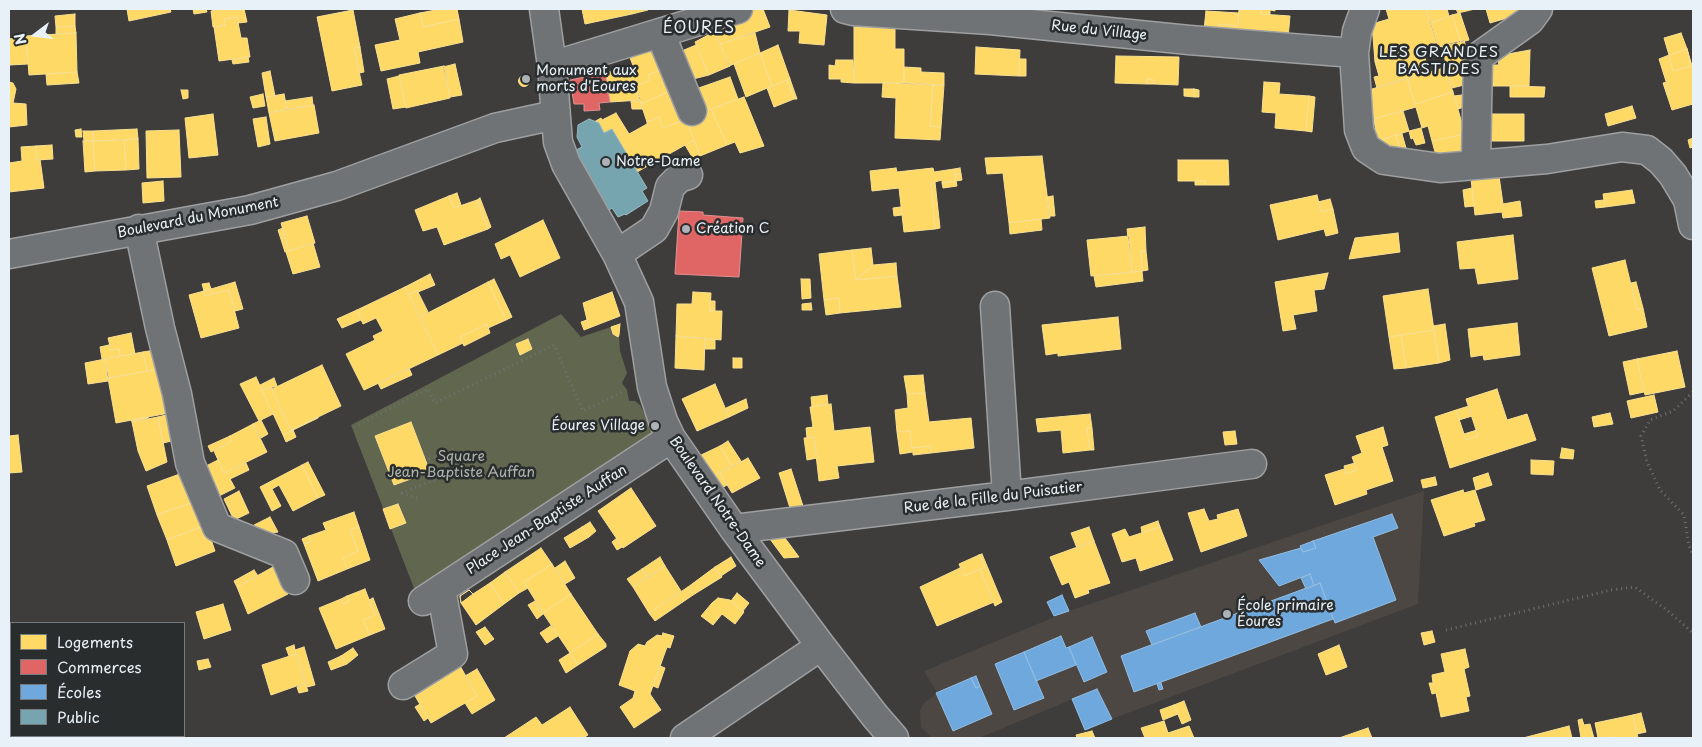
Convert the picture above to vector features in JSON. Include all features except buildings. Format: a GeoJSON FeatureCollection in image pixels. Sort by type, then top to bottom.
{"type":"FeatureCollection","features":[{"type":"Feature","properties":{"kind":"street","name":"Boulevard Notre-Dame"},"geometry":{"type":"LineString","coordinates":[[544,9],[552,66],[558,142],[563,157],[616,254],[639,302],[652,387],[663,421],[672,438],[734,529],[821,646],[894,738]]}},
{"type":"Feature","properties":{"kind":"street"},"geometry":{"type":"LineString","coordinates":[[552,66],[738,9]]}},
{"type":"Feature","properties":{"kind":"street","name":"Rue du Village"},"geometry":{"type":"LineString","coordinates":[[845,9],[990,20],[1189,40],[1354,53]]}},
{"type":"Feature","properties":{"kind":"street"},"geometry":{"type":"LineString","coordinates":[[1365,9],[1357,31],[1354,53],[1359,130],[1366,148],[1384,160],[1440,168],[1547,158],[1622,148],[1648,150],[1673,175],[1688,200],[1693,225]]}},
{"type":"Feature","properties":{"kind":"street"},"geometry":{"type":"LineString","coordinates":[[1476,164],[1478,57],[1530,20],[1538,9]]}},
{"type":"Feature","properties":{"kind":"street"},"geometry":{"type":"LineString","coordinates":[[660,32],[692,111]]}},
{"type":"Feature","properties":{"kind":"street","name":"Boulevard du Monument"},"geometry":{"type":"LineString","coordinates":[[9,254],[259,208],[337,186],[495,128],[555,114]]}},
{"type":"Feature","properties":{"kind":"street"},"geometry":{"type":"LineString","coordinates":[[616,254],[654,229],[664,211],[670,187],[679,178],[688,175]]}},
{"type":"Feature","properties":{"kind":"street"},"geometry":{"type":"LineString","coordinates":[[139,229],[160,328],[177,394],[190,463],[216,527],[284,554],[295,580]]}},
{"type":"Feature","properties":{"kind":"street"},"geometry":{"type":"LineString","coordinates":[[995,306],[1007,496]]}},
{"type":"Feature","properties":{"kind":"street","name":"Place Jean-Baptiste Auffan"},"geometry":{"type":"LineString","coordinates":[[403,685],[453,654],[432,595],[672,438]]}},
{"type":"Feature","properties":{"kind":"street","name":"Rue de la Fille du Puisatier"},"geometry":{"type":"LineString","coordinates":[[734,529],[1252,464]]}},
{"type":"Feature","properties":{"kind":"street"},"geometry":{"type":"LineString","coordinates":[[685,738],[821,646]]}},
{"type":"Feature","properties":{"kind":"path"},"geometry":{"type":"LineString","coordinates":[[354,427],[428,388],[435,404],[554,345],[584,411],[627,390]]}},
{"type":"Feature","properties":{"kind":"path"},"geometry":{"type":"LineString","coordinates":[[1693,392],[1673,411],[1650,420],[1641,436],[1648,462],[1660,490],[1684,515],[1689,546],[1693,555]]}},
{"type":"Feature","properties":{"kind":"path"},"geometry":{"type":"LineString","coordinates":[[417,498],[402,493],[436,479],[428,459],[453,449]]}},
{"type":"Feature","properties":{"kind":"path"},"geometry":{"type":"LineString","coordinates":[[1446,630],[1611,590],[1635,587],[1668,611],[1693,633]]}},
{"type":"Feature","properties":{"kind":"shaded area","name":"École primaire Éoures"},"geometry":{"type":"Polygon","coordinates":[[[1424,491],[1418,604],[1112,719],[1097,689],[979,738],[932,738],[921,727],[920,711],[924,703],[937,693],[924,671],[1069,611],[1424,491]]]}},
{"type":"Feature","properties":{"kind":"green space","name":"Square Jean-Baptiste Auffan"},"geometry":{"type":"Polygon","coordinates":[[[561,314],[581,337],[620,324],[620,351],[627,373],[622,383],[627,390],[629,401],[635,401],[640,405],[658,441],[417,596],[351,425],[561,314]]]}},
{"type":"Feature","properties":{"kind":"place","name":"Monument aux morts d'Eoures"},"geometry":{"type":"Point","coordinates":[526,79]}},
{"type":"Feature","properties":{"kind":"place","name":"Notre-Dame"},"geometry":{"type":"Point","coordinates":[606,162]}},
{"type":"Feature","properties":{"kind":"place","name":"Création C"},"geometry":{"type":"Point","coordinates":[686,229]}},
{"type":"Feature","properties":{"kind":"place","name":"Éoures Village"},"geometry":{"type":"Point","coordinates":[655,426]}},
{"type":"Feature","properties":{"kind":"place","name":"École primaire Éoures"},"geometry":{"type":"Point","coordinates":[1227,614]}},
{"type":"Feature","properties":{"kind":"district","name":"ÉOURES"},"geometry":{"type":"Point","coordinates":[699,29]}},
{"type":"Feature","properties":{"kind":"district","name":"LES GRANDES BASTIDES"},"geometry":{"type":"Point","coordinates":[1439,62]}}]}
